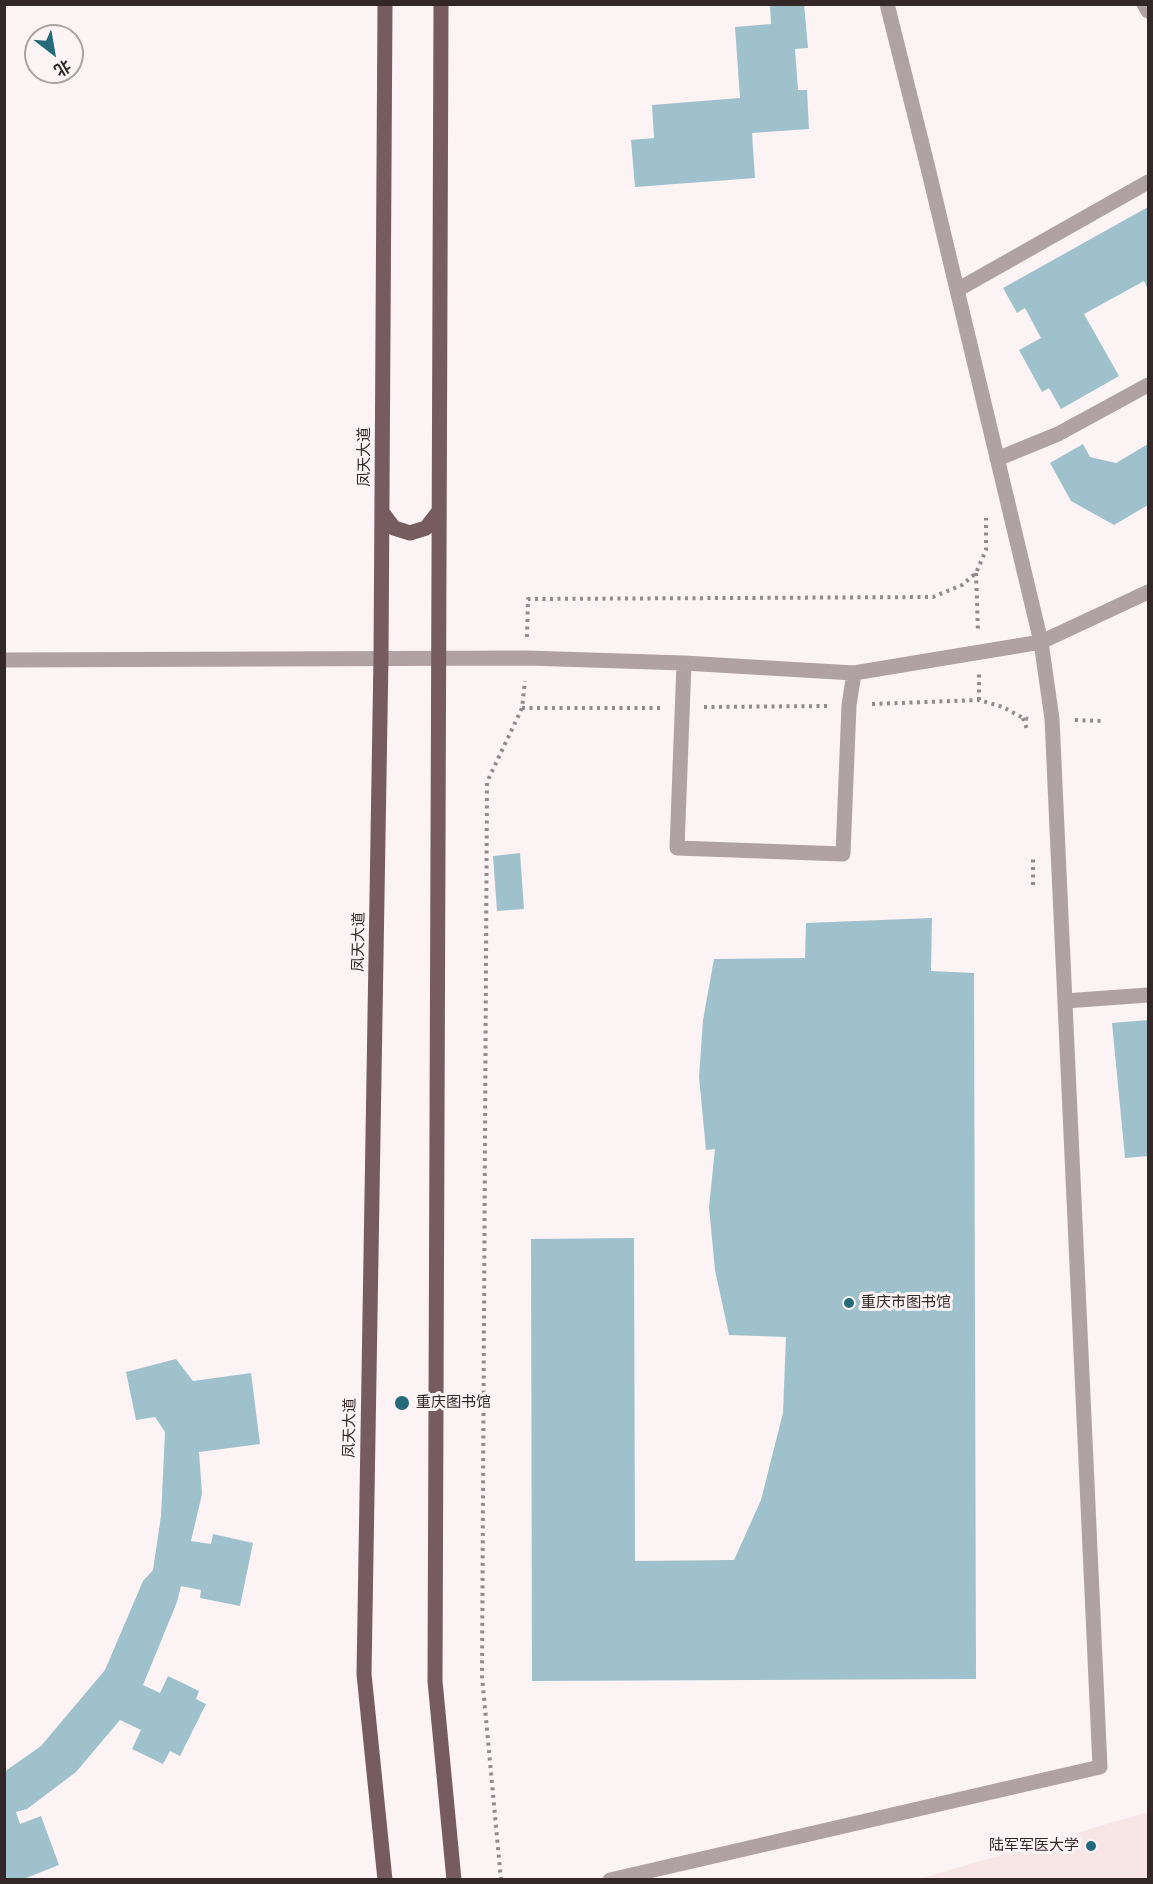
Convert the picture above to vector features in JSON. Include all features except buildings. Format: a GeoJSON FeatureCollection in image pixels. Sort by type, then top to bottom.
{"type":"FeatureCollection","features":[{"type":"Feature","properties":{"kind":"main road","name":"凤天大道"},"geometry":{"type":"LineString","coordinates":[[385,4],[381,657],[364,1674],[385,1880]]}},
{"type":"Feature","properties":{"kind":"main road"},"geometry":{"type":"LineString","coordinates":[[441,4],[435,1681],[454,1880]]}},
{"type":"Feature","properties":{"kind":"main road"},"geometry":{"type":"LineString","coordinates":[[382,512],[394,528],[410,533],[426,528],[439,511]]}},
{"type":"Feature","properties":{"kind":"street"},"geometry":{"type":"LineString","coordinates":[[610,1880],[1100,1767],[1052,719],[1041,642],[887,4]]}},
{"type":"Feature","properties":{"kind":"street"},"geometry":{"type":"LineString","coordinates":[[1144,4],[1149,10]]}},
{"type":"Feature","properties":{"kind":"street"},"geometry":{"type":"LineString","coordinates":[[957,290],[1149,182]]}},
{"type":"Feature","properties":{"kind":"street"},"geometry":{"type":"LineString","coordinates":[[997,459],[1058,434],[1149,385]]}},
{"type":"Feature","properties":{"kind":"street"},"geometry":{"type":"LineString","coordinates":[[4,660],[527,658],[684,663],[854,673],[1041,642],[1149,592]]}},
{"type":"Feature","properties":{"kind":"street"},"geometry":{"type":"LineString","coordinates":[[684,663],[677,848],[843,854],[849,705],[854,673]]}},
{"type":"Feature","properties":{"kind":"street"},"geometry":{"type":"LineString","coordinates":[[1065,1001],[1149,995]]}},
{"type":"Feature","properties":{"kind":"path"},"geometry":{"type":"LineString","coordinates":[[528,599],[933,597],[962,585],[976,573],[986,550],[984,508]]}},
{"type":"Feature","properties":{"kind":"path"},"geometry":{"type":"LineString","coordinates":[[501,1880],[482,1676],[487,782],[522,708],[682,708],[979,700],[1023,718]]}},
{"type":"Feature","properties":{"kind":"shaded area","name":"陆军军医大学"},"geometry":{"type":"Polygon","coordinates":[[[1148,1812],[1148,1879],[919,1879],[1148,1812]]]}},
{"type":"Feature","properties":{"kind":"place","name":"重庆市图书馆"},"geometry":{"type":"Point","coordinates":[849,1303]}},
{"type":"Feature","properties":{"kind":"place","name":"重庆图书馆"},"geometry":{"type":"Point","coordinates":[402,1403]}},
{"type":"Feature","properties":{"kind":"place","name":"陆军军医大学"},"geometry":{"type":"Point","coordinates":[1091,1846]}}]}
